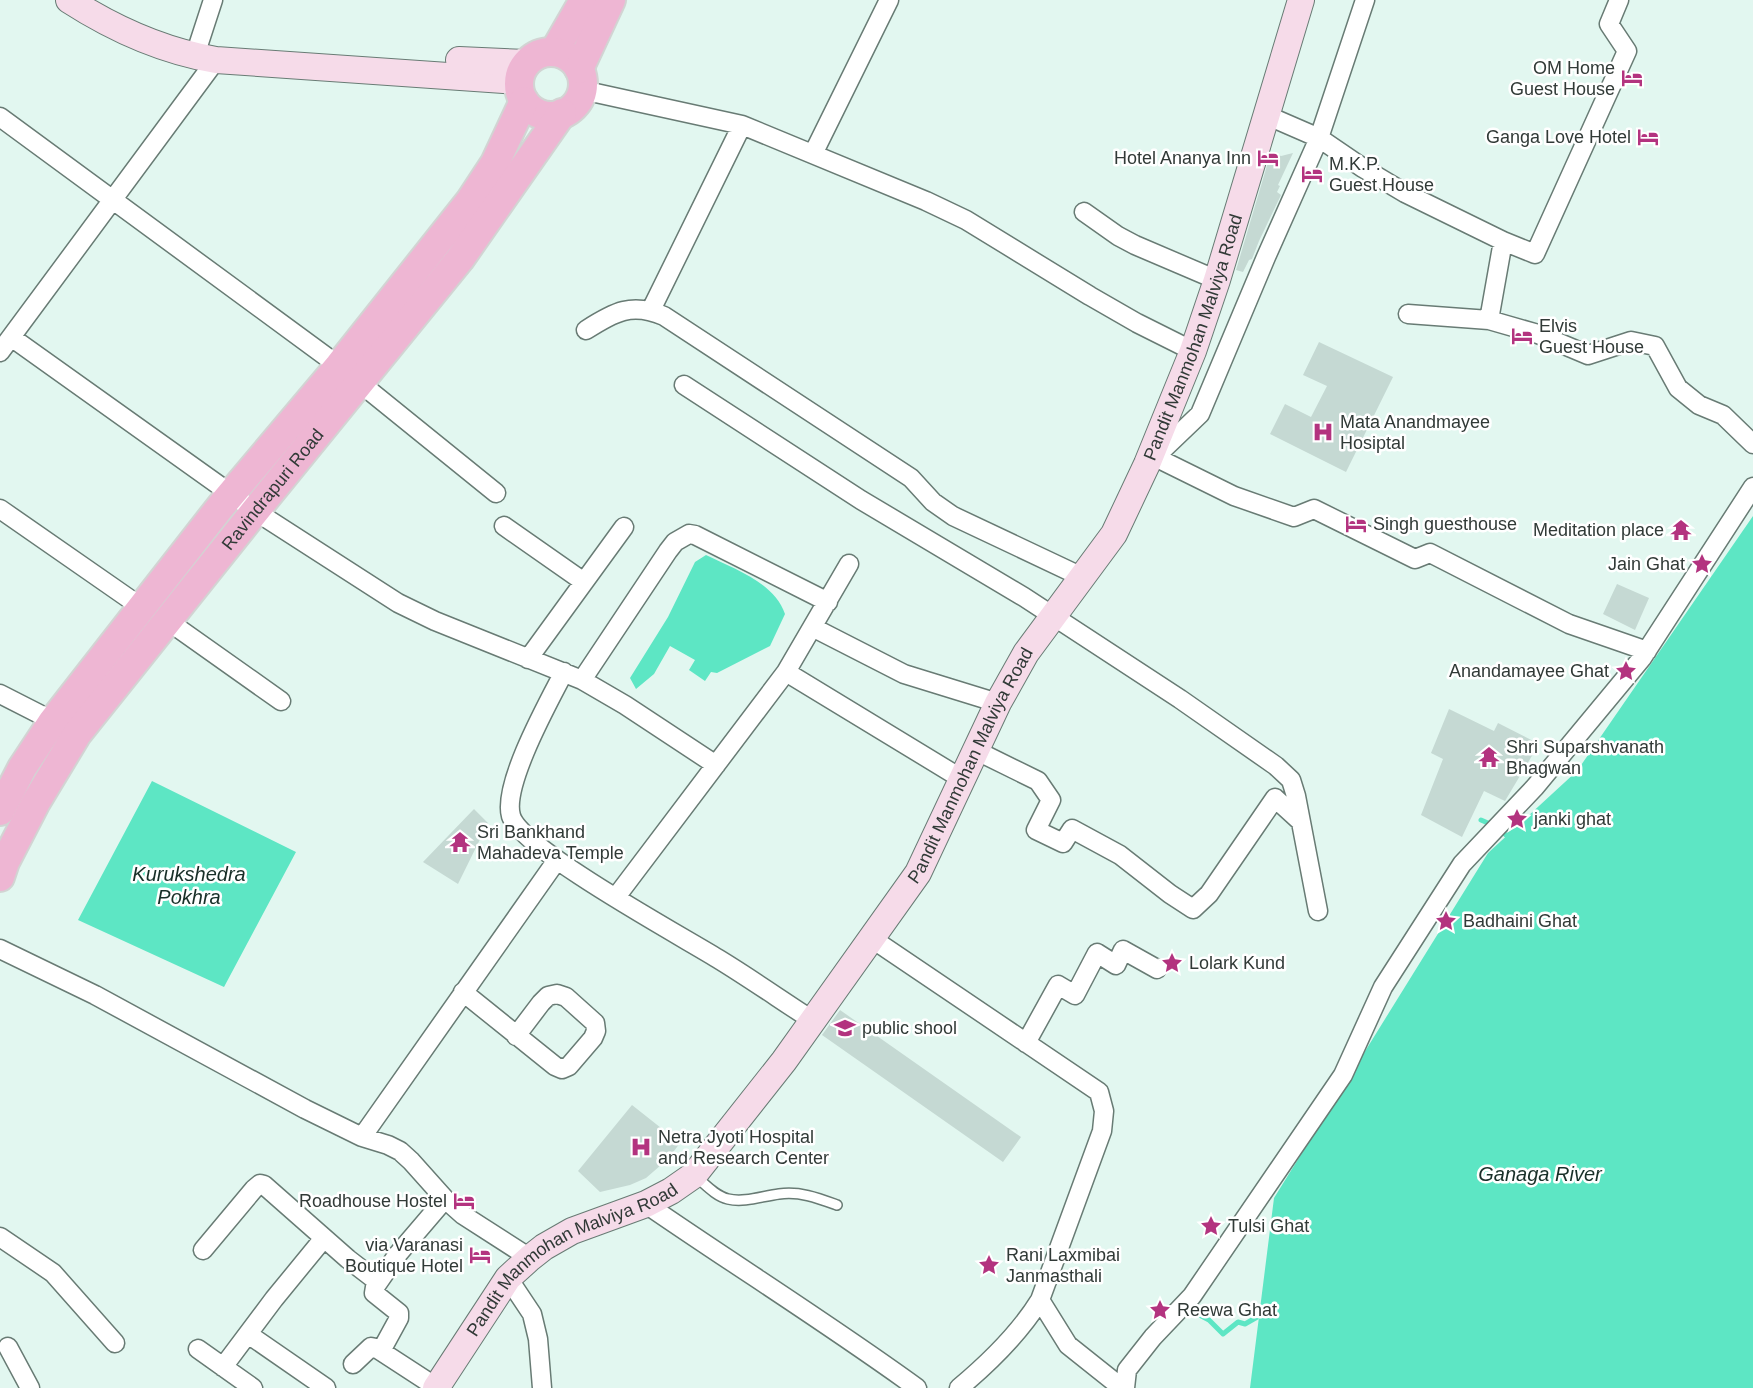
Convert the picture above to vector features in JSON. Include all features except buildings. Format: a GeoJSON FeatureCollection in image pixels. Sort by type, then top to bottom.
{"type":"FeatureCollection","features":[{"type":"Feature","properties":{"kind":"main road"},"geometry":{"type":"LineString","coordinates":[[554,52],[584,0]]}},
{"type":"Feature","properties":{"kind":"main road"},"geometry":{"type":"LineString","coordinates":[[580,79],[573,61],[564,55],[554,52],[535,56],[523,81],[531,109],[541,114],[552,115],[572,108],[578,100],[580,79],[611,0]]}},
{"type":"Feature","properties":{"kind":"main road","name":"Ravindrapuri Road"},"geometry":{"type":"LineString","coordinates":[[0,877],[5,861],[36,802],[76,734],[255,511],[471,201],[495,163],[523,81]]}},
{"type":"Feature","properties":{"kind":"main road","name":"Ravindrapuri Road"},"geometry":{"type":"LineString","coordinates":[[0,811],[22,768],[53,721],[232,493],[460,259],[562,113]]}},
{"type":"Feature","properties":{"kind":"street"},"geometry":{"type":"LineString","coordinates":[[69,0],[146,41],[174,51],[207,51],[523,81]]}},
{"type":"Feature","properties":{"kind":"street"},"geometry":{"type":"LineString","coordinates":[[103,0],[207,51]]}},
{"type":"Feature","properties":{"kind":"street"},"geometry":{"type":"LineString","coordinates":[[213,0],[207,51],[112,198],[5,344],[232,493],[255,511],[398,603],[435,621],[582,680],[625,705],[716,765]]}},
{"type":"Feature","properties":{"kind":"street","name":"Pandit Manmohan Malviya Road"},"geometry":{"type":"LineString","coordinates":[[436,1388],[508,1278],[543,1247],[572,1231],[646,1204],[671,1191],[694,1175],[778,1069],[918,873],[998,703],[1026,653],[1114,534],[1151,460],[1193,351],[1217,280],[1300,0]]}},
{"type":"Feature","properties":{"kind":"street"},"geometry":{"type":"LineString","coordinates":[[1365,0],[1319,138],[1200,414],[1151,460],[1294,517],[1314,509],[1415,559],[1430,554],[1569,624],[1647,651]]}},
{"type":"Feature","properties":{"kind":"street"},"geometry":{"type":"LineString","coordinates":[[1266,115],[1319,138],[1405,193],[1503,241],[1535,254],[1627,51],[1609,24],[1620,0]]}},
{"type":"Feature","properties":{"kind":"street"},"geometry":{"type":"LineString","coordinates":[[813,154],[898,1]]}},
{"type":"Feature","properties":{"kind":"street"},"geometry":{"type":"LineString","coordinates":[[580,79],[742,125],[966,220],[1090,296],[1193,351]]}},
{"type":"Feature","properties":{"kind":"street"},"geometry":{"type":"LineString","coordinates":[[0,117],[349,374],[496,493]]}},
{"type":"Feature","properties":{"kind":"street"},"geometry":{"type":"LineString","coordinates":[[651,310],[742,125]]}},
{"type":"Feature","properties":{"kind":"street"},"geometry":{"type":"LineString","coordinates":[[1084,212],[1135,245],[1217,280]]}},
{"type":"Feature","properties":{"kind":"street"},"geometry":{"type":"LineString","coordinates":[[1489,320],[1503,241]]}},
{"type":"Feature","properties":{"kind":"street"},"geometry":{"type":"LineString","coordinates":[[586,330],[607,316],[618,312],[633,309],[651,310],[688,330],[768,386],[911,478],[942,510],[1082,577]]}},
{"type":"Feature","properties":{"kind":"street"},"geometry":{"type":"LineString","coordinates":[[1408,314],[1489,320],[1538,334],[1588,355],[1631,341],[1655,346],[1678,388],[1699,405],[1723,415],[1753,444]]}},
{"type":"Feature","properties":{"kind":"street"},"geometry":{"type":"LineString","coordinates":[[684,385],[861,500],[1054,616],[1276,766],[1291,780],[1318,911]]}},
{"type":"Feature","properties":{"kind":"street"},"geometry":{"type":"LineString","coordinates":[[1040,1300],[1068,1345],[1124,1388],[1127,1370],[1153,1337],[1192,1296],[1342,1076],[1383,987],[1462,864],[1535,787],[1647,651],[1753,487]]}},
{"type":"Feature","properties":{"kind":"street"},"geometry":{"type":"LineString","coordinates":[[0,509],[141,607]]}},
{"type":"Feature","properties":{"kind":"street"},"geometry":{"type":"LineString","coordinates":[[504,526],[584,582]]}},
{"type":"Feature","properties":{"kind":"street"},"geometry":{"type":"LineString","coordinates":[[528,659],[624,527]]}},
{"type":"Feature","properties":{"kind":"street"},"geometry":{"type":"LineString","coordinates":[[582,680],[668,551],[675,542],[689,534],[828,602]]}},
{"type":"Feature","properties":{"kind":"street"},"geometry":{"type":"LineString","coordinates":[[616,897],[786,672],[814,628],[849,564]]}},
{"type":"Feature","properties":{"kind":"street"},"geometry":{"type":"LineString","coordinates":[[168,621],[281,701]]}},
{"type":"Feature","properties":{"kind":"street"},"geometry":{"type":"LineString","coordinates":[[814,628],[904,674],[998,703]]}},
{"type":"Feature","properties":{"kind":"street"},"geometry":{"type":"LineString","coordinates":[[564,672],[527,747],[513,787],[510,814],[514,823],[557,860],[723,962],[812,1020]]}},
{"type":"Feature","properties":{"kind":"street"},"geometry":{"type":"LineString","coordinates":[[786,672],[962,779]]}},
{"type":"Feature","properties":{"kind":"street"},"geometry":{"type":"LineString","coordinates":[[0,694],[53,721]]}},
{"type":"Feature","properties":{"kind":"street"},"geometry":{"type":"LineString","coordinates":[[975,750],[1038,781],[1051,800],[1036,830],[1063,843],[1072,829],[1119,855],[1192,909],[1209,894],[1275,798],[1300,821]]}},
{"type":"Feature","properties":{"kind":"street"},"geometry":{"type":"LineString","coordinates":[[362,1137],[557,860]]}},
{"type":"Feature","properties":{"kind":"street"},"geometry":{"type":"LineString","coordinates":[[871,938],[1099,1092],[1104,1111],[1102,1131],[1040,1300],[1028,1320],[986,1366],[959,1388]]}},
{"type":"Feature","properties":{"kind":"street"},"geometry":{"type":"LineString","coordinates":[[0,950],[95,995],[305,1109],[362,1137],[400,1151],[445,1200],[463,1215],[530,1258]]}},
{"type":"Feature","properties":{"kind":"street"},"geometry":{"type":"LineString","coordinates":[[1026,1043],[1058,985],[1075,995],[1097,953],[1116,965],[1123,950],[1157,969]]}},
{"type":"Feature","properties":{"kind":"street"},"geometry":{"type":"LineString","coordinates":[[463,992],[516,1036]]}},
{"type":"Feature","properties":{"kind":"street"},"geometry":{"type":"LineString","coordinates":[[203,1250],[260,1184],[378,1282]]}},
{"type":"Feature","properties":{"kind":"street"},"geometry":{"type":"LineString","coordinates":[[381,1350],[399,1318],[399,1313],[374,1293],[378,1282],[398,1254],[445,1200]]}},
{"type":"Feature","properties":{"kind":"street"},"geometry":{"type":"LineString","coordinates":[[646,1204],[917,1388]]}},
{"type":"Feature","properties":{"kind":"street"},"geometry":{"type":"LineString","coordinates":[[0,1237],[53,1273],[115,1343]]}},
{"type":"Feature","properties":{"kind":"street"},"geometry":{"type":"LineString","coordinates":[[223,1367],[324,1238]]}},
{"type":"Feature","properties":{"kind":"street"},"geometry":{"type":"LineString","coordinates":[[508,1278],[532,1314],[538,1339],[542,1388]]}},
{"type":"Feature","properties":{"kind":"street"},"geometry":{"type":"LineString","coordinates":[[248,1334],[326,1388]]}},
{"type":"Feature","properties":{"kind":"street"},"geometry":{"type":"LineString","coordinates":[[8,1347],[30,1388]]}},
{"type":"Feature","properties":{"kind":"street"},"geometry":{"type":"LineString","coordinates":[[353,1364],[371,1347],[381,1350],[436,1388]]}},
{"type":"Feature","properties":{"kind":"street"},"geometry":{"type":"LineString","coordinates":[[198,1349],[253,1388]]}},
{"type":"Feature","properties":{"kind":"lane"},"geometry":{"type":"LineString","coordinates":[[694,1175],[722,1197],[730,1200],[796,1193],[837,1205]]}},
{"type":"Feature","properties":{"kind":"water","name":"Ganaga River"},"geometry":{"type":"Polygon","coordinates":[[[1753,516],[1753,1388],[1250,1388],[1274,1198],[1488,853],[1577,771],[1753,516]]]}},
{"type":"Feature","properties":{"kind":"water"},"geometry":{"type":"Polygon","coordinates":[[[706,555],[763,585],[780,603],[785,614],[770,646],[717,673],[711,672],[705,681],[689,670],[695,660],[670,646],[654,674],[636,689],[630,678],[668,617],[695,562],[706,555]]]}},
{"type":"Feature","properties":{"kind":"water","name":"Kurukshedra Pokhra"},"geometry":{"type":"Polygon","coordinates":[[[152,781],[296,852],[224,987],[78,920],[152,781]]]}},
{"type":"Feature","properties":{"kind":"waterway"},"geometry":{"type":"LineString","coordinates":[[1481,820],[1497,827],[1507,836],[1514,831]]}},
{"type":"Feature","properties":{"kind":"waterway"},"geometry":{"type":"LineString","coordinates":[[1188,1309],[1209,1320],[1223,1334],[1238,1322],[1245,1324],[1265,1315]]}},
{"type":"Feature","properties":{"kind":"place","name":"OM Home Guest House"},"geometry":{"type":"Point","coordinates":[1632,78]}},
{"type":"Feature","properties":{"kind":"place","name":"Ganga Love Hotel"},"geometry":{"type":"Point","coordinates":[1648,137]}},
{"type":"Feature","properties":{"kind":"place","name":"Hotel Ananya Inn"},"geometry":{"type":"Point","coordinates":[1268,158]}},
{"type":"Feature","properties":{"kind":"place","name":"M.K.P. Guest House"},"geometry":{"type":"Point","coordinates":[1312,174]}},
{"type":"Feature","properties":{"kind":"place","name":"Elvis Guest House"},"geometry":{"type":"Point","coordinates":[1522,336]}},
{"type":"Feature","properties":{"kind":"place","name":"Mata Anandmayee Hosiptal"},"geometry":{"type":"Point","coordinates":[1323,432]}},
{"type":"Feature","properties":{"kind":"place","name":"Singh guesthouse"},"geometry":{"type":"Point","coordinates":[1356,524]}},
{"type":"Feature","properties":{"kind":"place","name":"Meditation place"},"geometry":{"type":"Point","coordinates":[1681,530]}},
{"type":"Feature","properties":{"kind":"place","name":"Jain Ghat"},"geometry":{"type":"Point","coordinates":[1702,564]}},
{"type":"Feature","properties":{"kind":"place","name":"Anandamayee Ghat"},"geometry":{"type":"Point","coordinates":[1626,671]}},
{"type":"Feature","properties":{"kind":"place","name":"Shri Suparshvanath Bhagwan"},"geometry":{"type":"Point","coordinates":[1489,757]}},
{"type":"Feature","properties":{"kind":"place","name":"janki ghat"},"geometry":{"type":"Point","coordinates":[1517,819]}},
{"type":"Feature","properties":{"kind":"place","name":"Sri Bankhand Mahadeva Temple"},"geometry":{"type":"Point","coordinates":[460,842]}},
{"type":"Feature","properties":{"kind":"place","name":"Badhaini Ghat"},"geometry":{"type":"Point","coordinates":[1446,921]}},
{"type":"Feature","properties":{"kind":"place","name":"Lolark Kund"},"geometry":{"type":"Point","coordinates":[1172,963]}},
{"type":"Feature","properties":{"kind":"place","name":"public shool"},"geometry":{"type":"Point","coordinates":[845,1028]}},
{"type":"Feature","properties":{"kind":"place","name":"Netra Jyoti Hospital and Research Center"},"geometry":{"type":"Point","coordinates":[641,1147]}},
{"type":"Feature","properties":{"kind":"place","name":"Roadhouse Hostel"},"geometry":{"type":"Point","coordinates":[464,1201]}},
{"type":"Feature","properties":{"kind":"place","name":"Tulsi Ghat"},"geometry":{"type":"Point","coordinates":[1211,1226]}},
{"type":"Feature","properties":{"kind":"place","name":"via Varanasi Boutique Hotel"},"geometry":{"type":"Point","coordinates":[480,1255]}},
{"type":"Feature","properties":{"kind":"place","name":"Rani Laxmibai Janmasthali"},"geometry":{"type":"Point","coordinates":[989,1265]}},
{"type":"Feature","properties":{"kind":"place","name":"Reewa Ghat"},"geometry":{"type":"Point","coordinates":[1160,1310]}}]}
